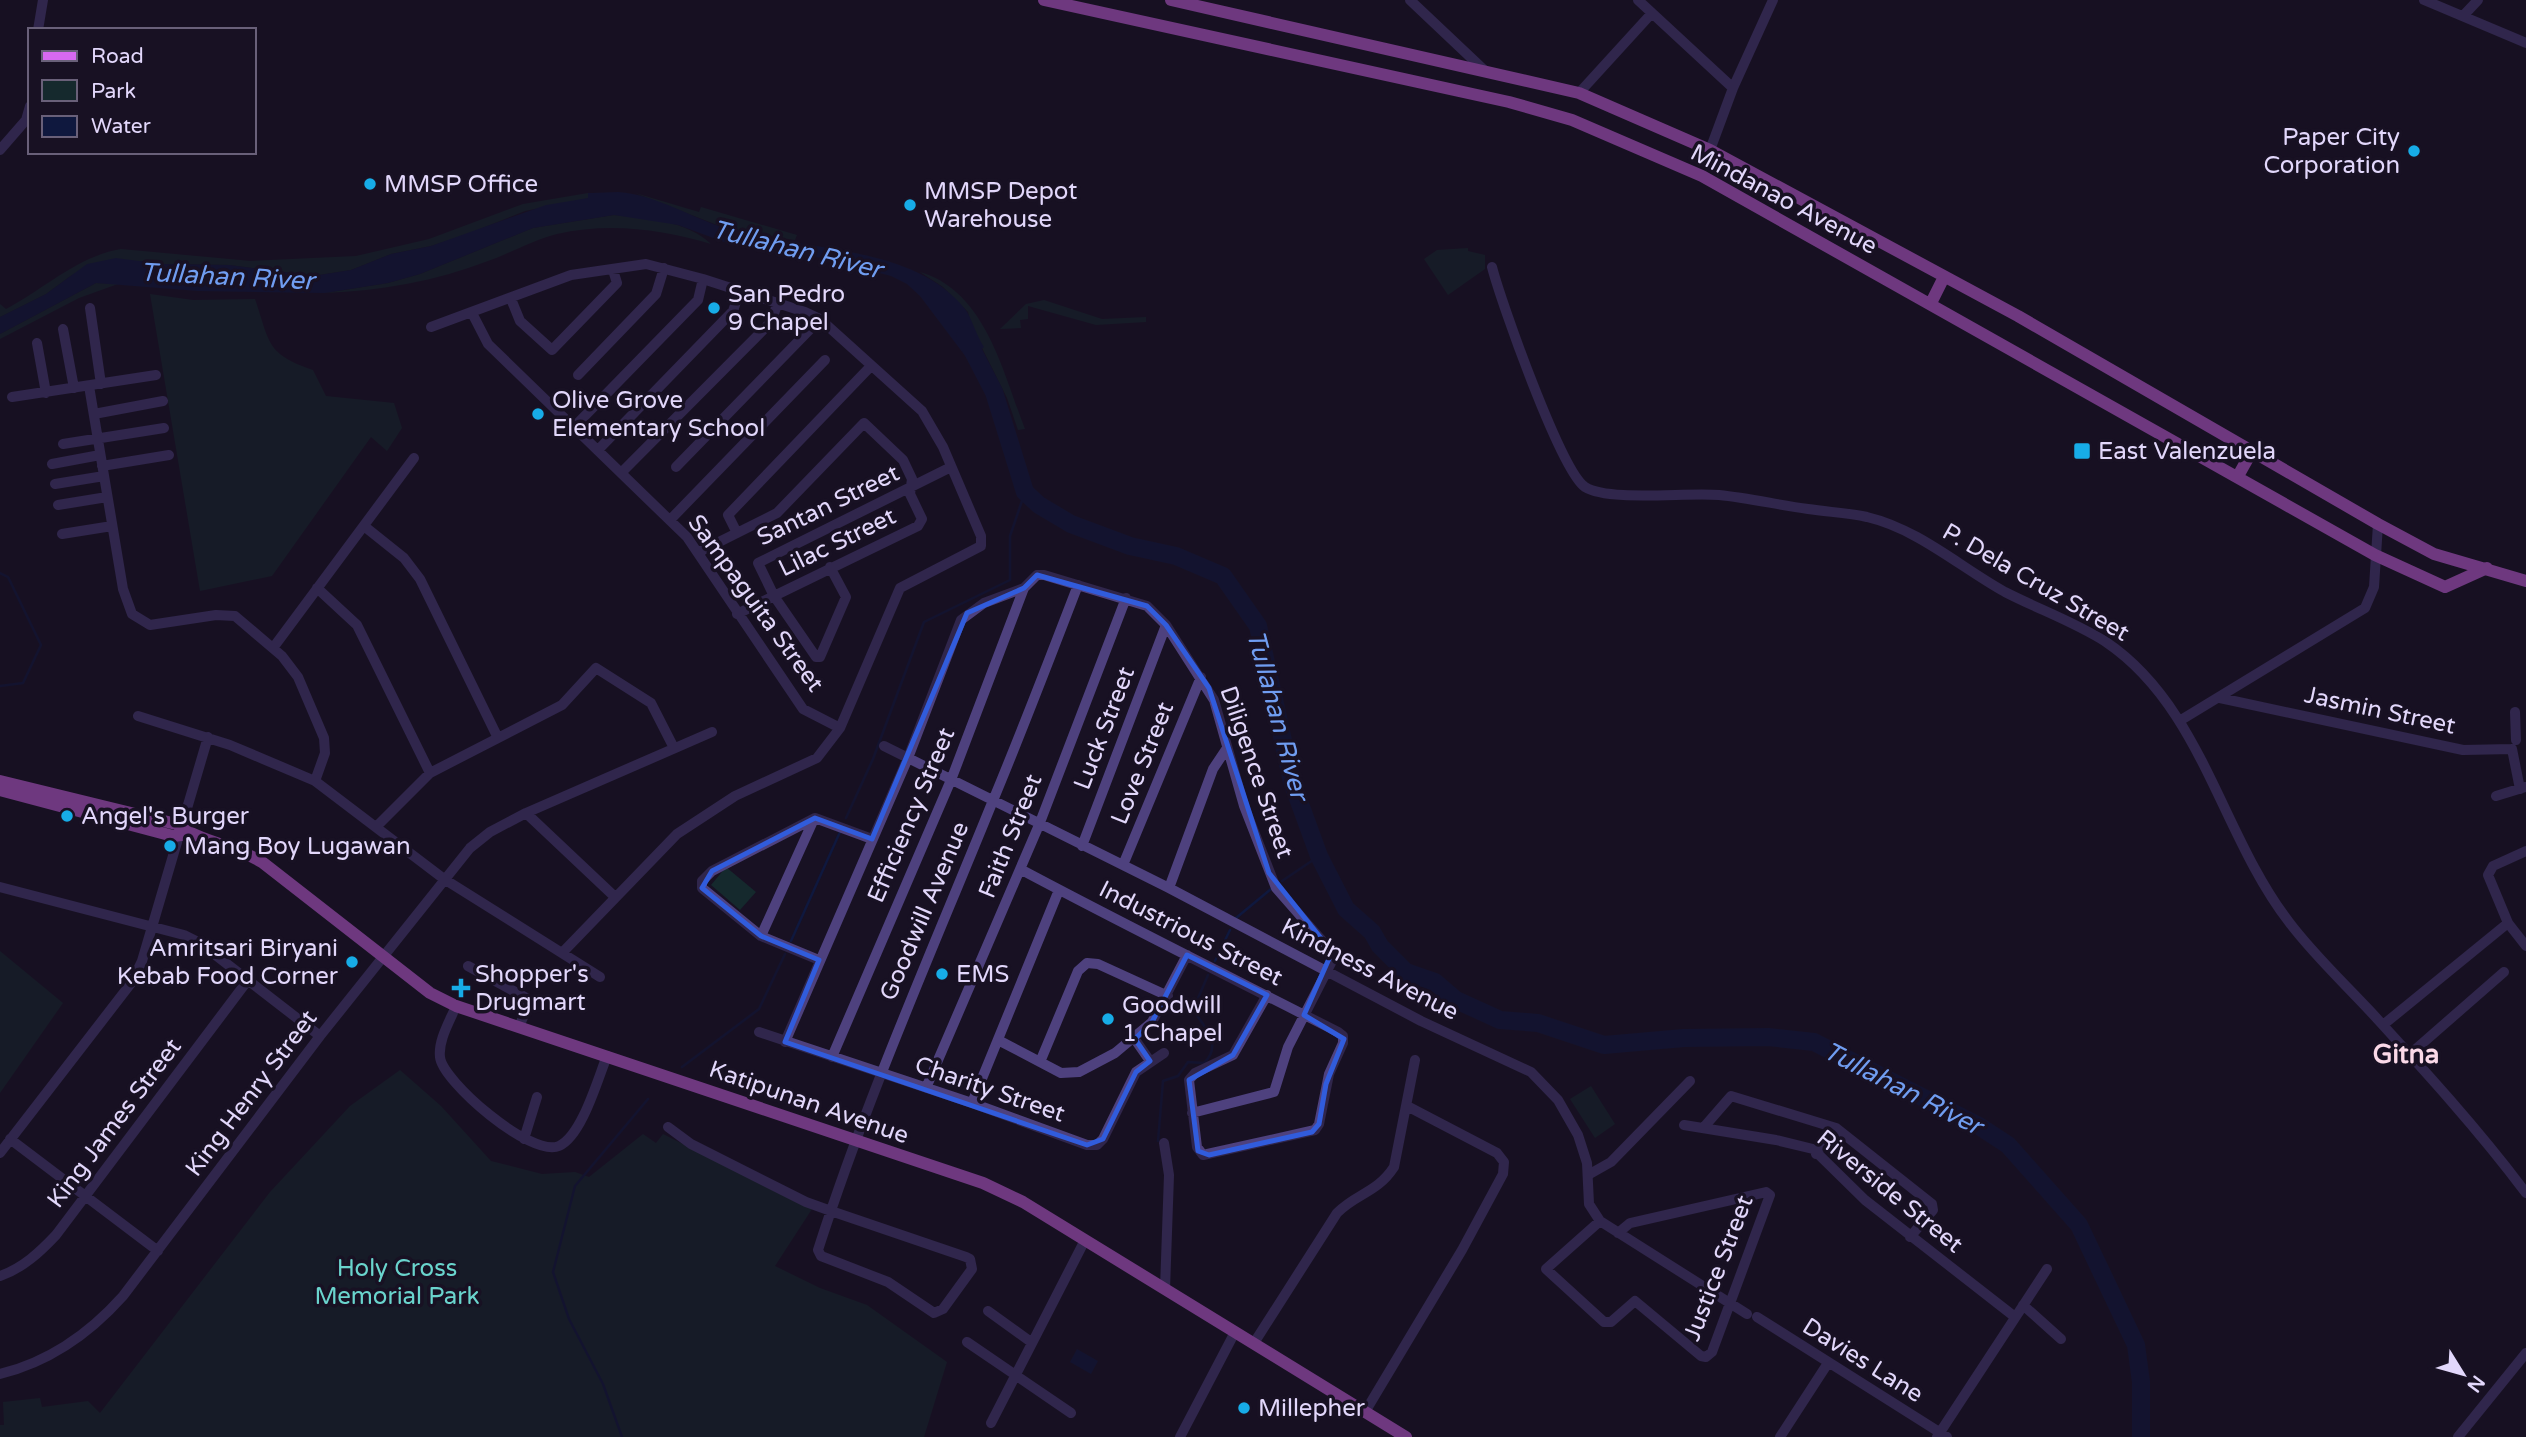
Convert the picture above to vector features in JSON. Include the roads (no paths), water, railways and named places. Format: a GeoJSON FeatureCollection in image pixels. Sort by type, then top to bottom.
{"type":"FeatureCollection","features":[{"type":"Feature","properties":{"kind":"main road","name":"Mindanao Avenue"},"geometry":{"type":"LineString","coordinates":[[1044,0],[1509,102],[1572,120],[1702,176],[2375,555],[2445,587],[2487,568]]}},
{"type":"Feature","properties":{"kind":"main road","name":"Mindanao Avenue"},"geometry":{"type":"LineString","coordinates":[[1171,0],[1578,93],[1710,150],[2018,316],[2434,554],[2526,581]]}},
{"type":"Feature","properties":{"kind":"main road"},"geometry":{"type":"LineString","coordinates":[[1931,303],[1944,277]]}},
{"type":"Feature","properties":{"kind":"main road"},"geometry":{"type":"LineString","coordinates":[[2238,476],[2252,452]]}},
{"type":"Feature","properties":{"kind":"main road","name":"Katipunan Avenue"},"geometry":{"type":"LineString","coordinates":[[0,781],[229,845],[261,862],[430,993],[456,1006],[983,1183],[1085,1240],[1406,1437]]}},
{"type":"Feature","properties":{"kind":"main road","name":"Katipunan Avenue"},"geometry":{"type":"LineString","coordinates":[[0,790],[183,833]]}},
{"type":"Feature","properties":{"kind":"street"},"geometry":{"type":"LineString","coordinates":[[38,28],[43,0]]}},
{"type":"Feature","properties":{"kind":"street"},"geometry":{"type":"LineString","coordinates":[[1410,0],[1485,70]]}},
{"type":"Feature","properties":{"kind":"street"},"geometry":{"type":"LineString","coordinates":[[1638,0],[1733,88]]}},
{"type":"Feature","properties":{"kind":"street"},"geometry":{"type":"LineString","coordinates":[[1710,150],[1733,88],[1773,0]]}},
{"type":"Feature","properties":{"kind":"street"},"geometry":{"type":"LineString","coordinates":[[2424,0],[2526,43]]}},
{"type":"Feature","properties":{"kind":"street"},"geometry":{"type":"LineString","coordinates":[[2463,16],[2478,0]]}},
{"type":"Feature","properties":{"kind":"street"},"geometry":{"type":"LineString","coordinates":[[1578,93],[1652,13]]}},
{"type":"Feature","properties":{"kind":"street"},"geometry":{"type":"LineString","coordinates":[[0,150],[26,120],[28,113]]}},
{"type":"Feature","properties":{"kind":"street"},"geometry":{"type":"LineString","coordinates":[[431,327],[571,275],[646,264],[778,302],[820,319],[922,411],[934,428],[981,536],[981,546],[900,588],[841,728],[817,758],[735,796],[677,834],[562,953]]}},
{"type":"Feature","properties":{"kind":"street","name":"P. Dela Cruz Street"},"geometry":{"type":"LineString","coordinates":[[1492,267],[1505,312],[1540,400],[1569,466],[1583,485],[1604,494],[1715,494],[1747,498],[1885,523],[1926,542],[2007,592],[2107,643],[2130,663],[2181,720],[2260,883],[2291,926],[2488,1142],[2526,1193]]}},
{"type":"Feature","properties":{"kind":"street"},"geometry":{"type":"LineString","coordinates":[[578,375],[656,294],[664,268]]}},
{"type":"Feature","properties":{"kind":"street"},"geometry":{"type":"LineString","coordinates":[[511,299],[520,321],[552,350],[617,283],[613,270]]}},
{"type":"Feature","properties":{"kind":"street"},"geometry":{"type":"LineString","coordinates":[[574,427],[698,300],[703,279]]}},
{"type":"Feature","properties":{"kind":"street"},"geometry":{"type":"LineString","coordinates":[[598,450],[733,311],[740,290]]}},
{"type":"Feature","properties":{"kind":"street"},"geometry":{"type":"LineString","coordinates":[[622,472],[771,322],[778,302]]}},
{"type":"Feature","properties":{"kind":"street"},"geometry":{"type":"LineString","coordinates":[[90,309],[101,384]]}},
{"type":"Feature","properties":{"kind":"street","name":"Sampaguita Street"},"geometry":{"type":"LineString","coordinates":[[472,313],[488,344],[622,472],[699,552],[737,614],[803,709],[841,728]]}},
{"type":"Feature","properties":{"kind":"street"},"geometry":{"type":"LineString","coordinates":[[676,467],[820,319]]}},
{"type":"Feature","properties":{"kind":"street"},"geometry":{"type":"LineString","coordinates":[[63,328],[74,388]]}},
{"type":"Feature","properties":{"kind":"street"},"geometry":{"type":"LineString","coordinates":[[37,344],[46,393]]}},
{"type":"Feature","properties":{"kind":"street"},"geometry":{"type":"LineString","coordinates":[[670,520],[825,360]]}},
{"type":"Feature","properties":{"kind":"street"},"geometry":{"type":"LineString","coordinates":[[737,533],[728,515],[871,366]]}},
{"type":"Feature","properties":{"kind":"street"},"geometry":{"type":"LineString","coordinates":[[12,397],[156,375]]}},
{"type":"Feature","properties":{"kind":"street"},"geometry":{"type":"LineString","coordinates":[[89,386],[123,589],[132,614],[150,625],[216,615],[235,616],[273,648],[298,677],[322,730],[326,754],[315,781]]}},
{"type":"Feature","properties":{"kind":"street"},"geometry":{"type":"LineString","coordinates":[[93,414],[163,401]]}},
{"type":"Feature","properties":{"kind":"street"},"geometry":{"type":"LineString","coordinates":[[699,552],[777,513],[867,423],[902,460],[912,480],[911,487]]}},
{"type":"Feature","properties":{"kind":"street"},"geometry":{"type":"LineString","coordinates":[[63,444],[164,428]]}},
{"type":"Feature","properties":{"kind":"street"},"geometry":{"type":"LineString","coordinates":[[55,484],[169,454]]}},
{"type":"Feature","properties":{"kind":"street"},"geometry":{"type":"LineString","coordinates":[[52,464],[100,455]]}},
{"type":"Feature","properties":{"kind":"street"},"geometry":{"type":"LineString","coordinates":[[273,648],[414,458]]}},
{"type":"Feature","properties":{"kind":"street","name":"Santan Street"},"geometry":{"type":"LineString","coordinates":[[774,596],[758,566],[760,561],[951,467]]}},
{"type":"Feature","properties":{"kind":"street","name":"Lilac Street"},"geometry":{"type":"LineString","coordinates":[[737,614],[918,526],[922,519],[910,494],[911,487]]}},
{"type":"Feature","properties":{"kind":"street"},"geometry":{"type":"LineString","coordinates":[[58,505],[107,497]]}},
{"type":"Feature","properties":{"kind":"street"},"geometry":{"type":"LineString","coordinates":[[2181,720],[2365,608],[2374,587],[2378,524]]}},
{"type":"Feature","properties":{"kind":"street"},"geometry":{"type":"LineString","coordinates":[[62,534],[112,526]]}},
{"type":"Feature","properties":{"kind":"street"},"geometry":{"type":"LineString","coordinates":[[364,526],[404,558],[420,579],[497,736]]}},
{"type":"Feature","properties":{"kind":"street"},"geometry":{"type":"LineString","coordinates":[[774,596],[813,655],[820,657],[846,597],[831,567]]}},
{"type":"Feature","properties":{"kind":"street","name":"Diligence Street"},"geometry":{"type":"LineString","coordinates":[[785,1042],[908,758],[961,620],[984,603],[1024,588],[1037,575],[1147,606],[1166,625],[1214,700],[1227,748],[1276,888],[1331,950],[1332,961],[1327,972]]}},
{"type":"Feature","properties":{"kind":"street","name":"Goodwill Avenue"},"geometry":{"type":"LineString","coordinates":[[831,1210],[966,1257],[973,1265],[937,1313],[888,1282],[821,1255],[818,1250],[831,1210],[855,1140],[880,1073],[993,801],[1078,585]]}},
{"type":"Feature","properties":{"kind":"street"},"geometry":{"type":"LineString","coordinates":[[317,588],[341,607],[357,625],[430,773]]}},
{"type":"Feature","properties":{"kind":"street","name":"Efficiency Street"},"geometry":{"type":"LineString","coordinates":[[832,1057],[951,779],[1024,588]]}},
{"type":"Feature","properties":{"kind":"street","name":"Faith Street"},"geometry":{"type":"LineString","coordinates":[[926,1088],[1039,825],[1126,598]]}},
{"type":"Feature","properties":{"kind":"street","name":"Luck Street"},"geometry":{"type":"LineString","coordinates":[[1082,846],[1166,625]]}},
{"type":"Feature","properties":{"kind":"street"},"geometry":{"type":"LineString","coordinates":[[376,827],[430,773],[497,736],[562,705],[596,668],[651,703],[674,748]]}},
{"type":"Feature","properties":{"kind":"street","name":"Love Street"},"geometry":{"type":"LineString","coordinates":[[1124,865],[1200,677]]}},
{"type":"Feature","properties":{"kind":"street","name":"Jasmin Street"},"geometry":{"type":"LineString","coordinates":[[2220,698],[2463,750],[2518,743]]}},
{"type":"Feature","properties":{"kind":"street"},"geometry":{"type":"LineString","coordinates":[[2496,796],[2523,788],[2515,712]]}},
{"type":"Feature","properties":{"kind":"street"},"geometry":{"type":"LineString","coordinates":[[138,716],[208,737],[315,781],[444,879],[600,977]]}},
{"type":"Feature","properties":{"kind":"street","name":"King Henry Street"},"geometry":{"type":"LineString","coordinates":[[0,1374],[36,1361],[88,1332],[123,1296],[320,1036],[444,879],[480,839],[526,813],[712,732]]}},
{"type":"Feature","properties":{"kind":"street"},"geometry":{"type":"LineString","coordinates":[[0,1153],[132,982],[155,925],[208,737]]}},
{"type":"Feature","properties":{"kind":"street","name":"Kindness Avenue"},"geometry":{"type":"LineString","coordinates":[[884,746],[1170,888],[1327,972],[1531,1072],[1551,1091],[1574,1126],[1583,1147],[1589,1204],[1600,1222]]}},
{"type":"Feature","properties":{"kind":"street"},"geometry":{"type":"LineString","coordinates":[[1170,888],[1213,769],[1227,748]]}},
{"type":"Feature","properties":{"kind":"street"},"geometry":{"type":"LineString","coordinates":[[526,813],[615,897]]}},
{"type":"Feature","properties":{"kind":"street"},"geometry":{"type":"LineString","coordinates":[[819,960],[761,936],[702,888],[702,881],[712,872],[814,818],[872,839]]}},
{"type":"Feature","properties":{"kind":"street"},"geometry":{"type":"LineString","coordinates":[[761,936],[814,818]]}},
{"type":"Feature","properties":{"kind":"street"},"geometry":{"type":"LineString","coordinates":[[2526,851],[2493,866],[2488,875],[2508,923],[2526,946]]}},
{"type":"Feature","properties":{"kind":"street","name":"Industrious Street"},"geometry":{"type":"LineString","coordinates":[[1020,869],[1343,1036],[1326,1084],[1319,1124],[1312,1132],[1206,1155],[1197,1147],[1192,1112]]}},
{"type":"Feature","properties":{"kind":"street"},"geometry":{"type":"LineString","coordinates":[[0,887],[155,925],[200,943],[320,1036]]}},
{"type":"Feature","properties":{"kind":"street"},"geometry":{"type":"LineString","coordinates":[[972,1103],[1059,890]]}},
{"type":"Feature","properties":{"kind":"street"},"geometry":{"type":"LineString","coordinates":[[2383,1025],[2508,923]]}},
{"type":"Feature","properties":{"kind":"street"},"geometry":{"type":"LineString","coordinates":[[998,1040],[1069,1075],[1110,1056],[1152,1022],[1187,956]]}},
{"type":"Feature","properties":{"kind":"street"},"geometry":{"type":"LineString","coordinates":[[1040,1062],[1078,971],[1087,962],[1098,964],[1168,996]]}},
{"type":"Feature","properties":{"kind":"street"},"geometry":{"type":"LineString","coordinates":[[468,966],[530,1000],[519,1027]]}},
{"type":"Feature","properties":{"kind":"street"},"geometry":{"type":"LineString","coordinates":[[1267,995],[1233,1055],[1190,1077],[1188,1086],[1192,1112],[1274,1092],[1284,1057],[1327,972]]}},
{"type":"Feature","properties":{"kind":"street"},"geometry":{"type":"LineString","coordinates":[[2409,1055],[2504,972]]}},
{"type":"Feature","properties":{"kind":"street","name":"King James Street"},"geometry":{"type":"LineString","coordinates":[[0,1276],[13,1271],[38,1253],[86,1195],[248,980]]}},
{"type":"Feature","properties":{"kind":"street"},"geometry":{"type":"LineString","coordinates":[[456,1006],[440,1045],[442,1065],[482,1108],[513,1134],[542,1147],[558,1146],[568,1139],[584,1114],[607,1056]]}},
{"type":"Feature","properties":{"kind":"street","name":"Charity Street"},"geometry":{"type":"LineString","coordinates":[[759,1032],[972,1103],[1087,1145],[1097,1145],[1136,1072],[1164,1053]]}},
{"type":"Feature","properties":{"kind":"street"},"geometry":{"type":"LineString","coordinates":[[1134,1038],[1150,1060]]}},
{"type":"Feature","properties":{"kind":"street"},"geometry":{"type":"LineString","coordinates":[[1254,1343],[1337,1213],[1346,1203],[1385,1182],[1394,1167],[1415,1060]]}},
{"type":"Feature","properties":{"kind":"street"},"geometry":{"type":"LineString","coordinates":[[1588,1175],[1611,1162],[1689,1081]]}},
{"type":"Feature","properties":{"kind":"street"},"geometry":{"type":"LineString","coordinates":[[1704,1127],[1731,1096],[1836,1128],[1932,1204],[1933,1210],[1910,1237]]}},
{"type":"Feature","properties":{"kind":"street"},"geometry":{"type":"LineString","coordinates":[[524,1139],[537,1097]]}},
{"type":"Feature","properties":{"kind":"street"},"geometry":{"type":"LineString","coordinates":[[1365,1412],[1462,1250],[1503,1174],[1504,1162],[1497,1153],[1466,1134],[1407,1106]]}},
{"type":"Feature","properties":{"kind":"street","name":"Riverside Street"},"geometry":{"type":"LineString","coordinates":[[1684,1125],[1805,1145],[1839,1178],[1910,1237],[2015,1317]]}},
{"type":"Feature","properties":{"kind":"street"},"geometry":{"type":"LineString","coordinates":[[668,1127],[691,1144],[831,1210]]}},
{"type":"Feature","properties":{"kind":"street"},"geometry":{"type":"LineString","coordinates":[[1816,1154],[1836,1128]]}},
{"type":"Feature","properties":{"kind":"street"},"geometry":{"type":"LineString","coordinates":[[10,1139],[158,1251]]}},
{"type":"Feature","properties":{"kind":"street"},"geometry":{"type":"LineString","coordinates":[[1164,1143],[1169,1175],[1165,1289]]}},
{"type":"Feature","properties":{"kind":"street","name":"Justice Street"},"geometry":{"type":"LineString","coordinates":[[1600,1222],[1546,1268],[1602,1321],[1609,1323],[1635,1301],[1700,1356],[1706,1357],[1712,1352],[1730,1305],[1770,1198],[1769,1192],[1630,1223],[1618,1233]]}},
{"type":"Feature","properties":{"kind":"street"},"geometry":{"type":"LineString","coordinates":[[1600,1222],[1730,1305]]}},
{"type":"Feature","properties":{"kind":"street"},"geometry":{"type":"LineString","coordinates":[[990,1423],[1085,1240]]}},
{"type":"Feature","properties":{"kind":"street"},"geometry":{"type":"LineString","coordinates":[[1941,1436],[2047,1269]]}},
{"type":"Feature","properties":{"kind":"street","name":"Davies Lane"},"geometry":{"type":"LineString","coordinates":[[1730,1305],[1752,1315],[1941,1436]]}},
{"type":"Feature","properties":{"kind":"street"},"geometry":{"type":"LineString","coordinates":[[2023,1305],[2061,1339]]}},
{"type":"Feature","properties":{"kind":"street"},"geometry":{"type":"LineString","coordinates":[[988,1311],[1031,1342]]}},
{"type":"Feature","properties":{"kind":"street"},"geometry":{"type":"LineString","coordinates":[[1180,1437],[1235,1332]]}},
{"type":"Feature","properties":{"kind":"street"},"geometry":{"type":"LineString","coordinates":[[967,1342],[1070,1413]]}},
{"type":"Feature","properties":{"kind":"street"},"geometry":{"type":"LineString","coordinates":[[2458,1437],[2526,1353]]}},
{"type":"Feature","properties":{"kind":"street"},"geometry":{"type":"LineString","coordinates":[[1780,1437],[1828,1363]]}},
{"type":"Feature","properties":{"kind":"water"},"geometry":{"type":"Polygon","coordinates":[[[618,192],[661,202],[728,229],[855,253],[917,272],[943,288],[965,309],[984,347],[969,361],[920,296],[907,284],[891,276],[805,254],[727,243],[678,225],[614,215],[533,228],[420,274],[388,283],[325,293],[198,291],[96,283],[0,334],[0,317],[46,294],[87,264],[116,258],[162,264],[229,265],[313,276],[351,270],[391,254],[431,246],[546,205],[588,198],[588,193],[618,192]]]}},
{"type":"Feature","properties":{"kind":"water"},"geometry":{"type":"Polygon","coordinates":[[[1077,1349],[1098,1361],[1091,1374],[1070,1362],[1077,1349]]]}},
{"type":"Feature","properties":{"kind":"waterway","name":"Tullahan River"},"geometry":{"type":"LineString","coordinates":[[965,336],[994,392],[1025,492],[1039,505],[1071,524],[1130,546],[1176,556],[1223,576],[1258,626],[1292,782],[1319,856],[1346,909],[1372,932],[1380,946],[1406,972],[1435,982],[1456,1000],[1500,1020],[1538,1023],[1604,1045],[1684,1038],[1768,1037],[1814,1042],[1979,1126],[2008,1145],[2079,1225],[2136,1345],[2141,1382],[2141,1437]]}},
{"type":"Feature","properties":{"kind":"waterway"},"geometry":{"type":"LineString","coordinates":[[846,818],[873,759],[924,622],[1010,580],[1010,536],[1025,492]]}},
{"type":"Feature","properties":{"kind":"waterway"},"geometry":{"type":"LineString","coordinates":[[0,573],[8,577],[41,645],[23,683],[0,686]]}},
{"type":"Feature","properties":{"kind":"waterway"},"geometry":{"type":"LineString","coordinates":[[791,941],[840,832]]}},
{"type":"Feature","properties":{"kind":"waterway"},"geometry":{"type":"LineString","coordinates":[[1282,881],[1319,856]]}},
{"type":"Feature","properties":{"kind":"waterway"},"geometry":{"type":"LineString","coordinates":[[1236,918],[1271,889]]}},
{"type":"Feature","properties":{"kind":"waterway"},"geometry":{"type":"LineString","coordinates":[[1215,961],[1230,930]]}},
{"type":"Feature","properties":{"kind":"waterway"},"geometry":{"type":"LineString","coordinates":[[682,1067],[759,1009],[785,954]]}},
{"type":"Feature","properties":{"kind":"waterway"},"geometry":{"type":"LineString","coordinates":[[1158,1141],[1163,1081],[1178,1076],[1188,1062],[1204,1063],[1212,1050],[1207,1029],[1193,1010],[1208,975]]}},
{"type":"Feature","properties":{"kind":"waterway"},"geometry":{"type":"LineString","coordinates":[[622,1437],[603,1384],[569,1319],[553,1272],[575,1186],[648,1099]]}},
{"type":"Feature","properties":{"kind":"place","name":"Paper City Corporation"},"geometry":{"type":"Point","coordinates":[2414,151]}},
{"type":"Feature","properties":{"kind":"place","name":"MMSP Office"},"geometry":{"type":"Point","coordinates":[370,184]}},
{"type":"Feature","properties":{"kind":"place","name":"MMSP Depot Warehouse"},"geometry":{"type":"Point","coordinates":[910,205]}},
{"type":"Feature","properties":{"kind":"place","name":"San Pedro 9 Chapel"},"geometry":{"type":"Point","coordinates":[714,308]}},
{"type":"Feature","properties":{"kind":"place","name":"Olive Grove Elementary School"},"geometry":{"type":"Point","coordinates":[538,414]}},
{"type":"Feature","properties":{"kind":"place","name":"East Valenzuela"},"geometry":{"type":"Point","coordinates":[2082,451]}},
{"type":"Feature","properties":{"kind":"place","name":"Angel's Burger"},"geometry":{"type":"Point","coordinates":[67,816]}},
{"type":"Feature","properties":{"kind":"place","name":"Mang Boy Lugawan"},"geometry":{"type":"Point","coordinates":[170,846]}},
{"type":"Feature","properties":{"kind":"place","name":"Amritsari Biryani Kebab Food Corner"},"geometry":{"type":"Point","coordinates":[352,962]}},
{"type":"Feature","properties":{"kind":"place","name":"EMS"},"geometry":{"type":"Point","coordinates":[942,974]}},
{"type":"Feature","properties":{"kind":"place","name":"Shopper's Drugmart"},"geometry":{"type":"Point","coordinates":[461,988]}},
{"type":"Feature","properties":{"kind":"place","name":"Goodwill 1 Chapel"},"geometry":{"type":"Point","coordinates":[1108,1019]}},
{"type":"Feature","properties":{"kind":"place","name":"Millepher"},"geometry":{"type":"Point","coordinates":[1244,1408]}},
{"type":"Feature","properties":{"kind":"district","name":"Gitna"},"geometry":{"type":"Point","coordinates":[2406,1054]}},
{"type":"Feature","properties":{"kind":"park label","name":"Holy Cross Memorial Park"},"geometry":{"type":"Point","coordinates":[397,1282]}}]}
